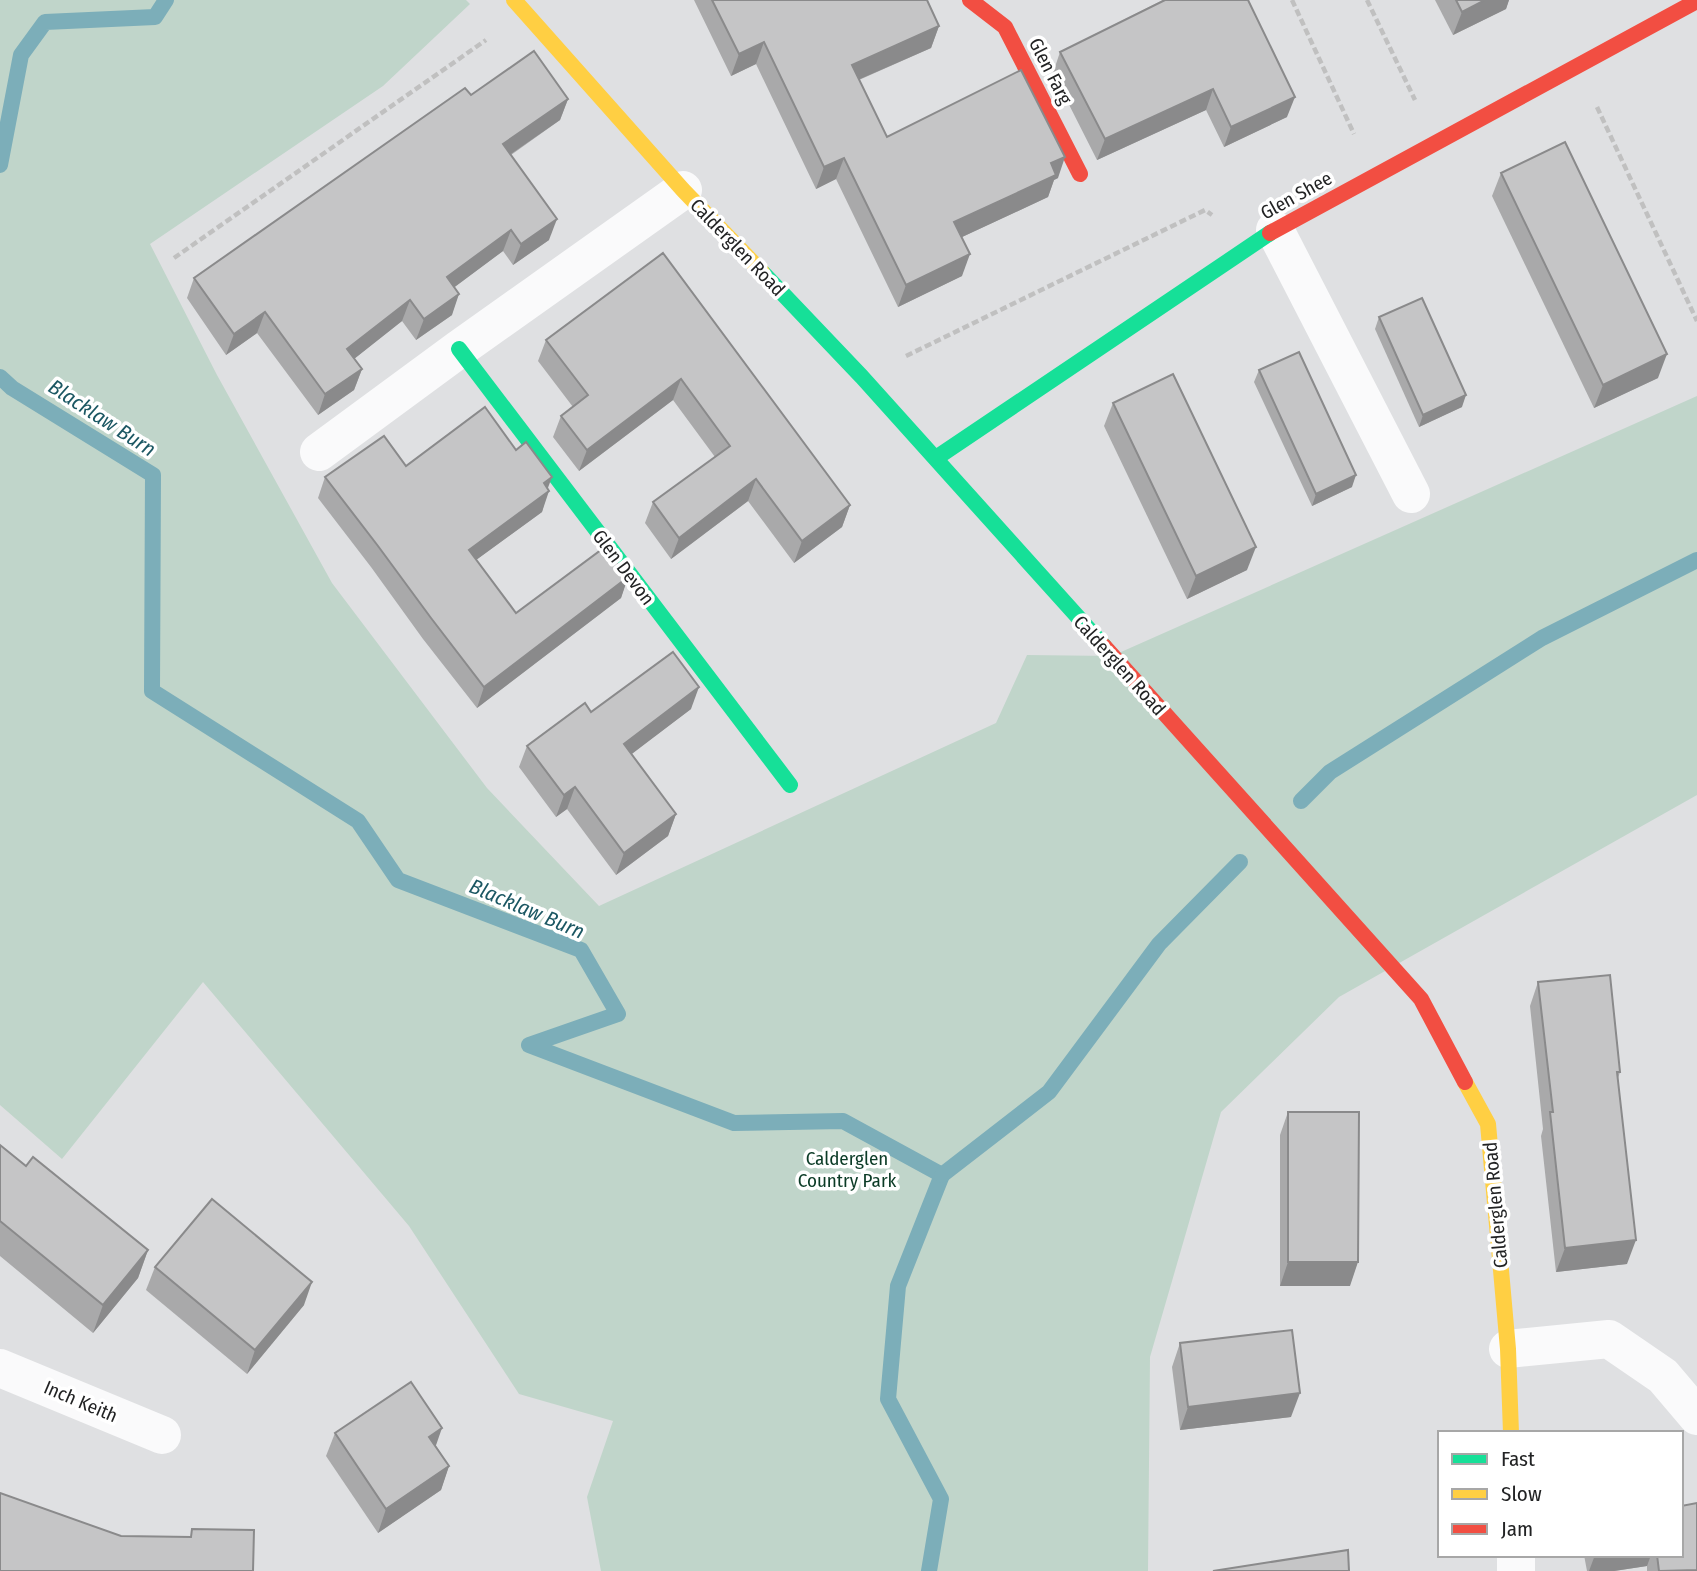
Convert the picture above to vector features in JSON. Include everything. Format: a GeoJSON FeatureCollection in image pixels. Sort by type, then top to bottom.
{"type":"FeatureCollection","features":[{"type":"Feature","properties":{"kind":"street","name":"Glen Farg"},"geometry":{"type":"LineString","coordinates":[[970,0],[1005,27],[1080,174]]}},
{"type":"Feature","properties":{"kind":"street","name":"Glen Shee"},"geometry":{"type":"LineString","coordinates":[[936,458],[1263,238],[1692,2]]}},
{"type":"Feature","properties":{"kind":"street","name":"Calderglen Road"},"geometry":{"type":"LineString","coordinates":[[520,6],[683,190],[936,458],[1421,999],[1488,1124],[1508,1349],[1511,1431]]}},
{"type":"Feature","properties":{"kind":"street"},"geometry":{"type":"LineString","coordinates":[[319,452],[683,190]]}},
{"type":"Feature","properties":{"kind":"street"},"geometry":{"type":"LineString","coordinates":[[1263,238],[1411,494]]}},
{"type":"Feature","properties":{"kind":"street","name":"Glen Devon"},"geometry":{"type":"LineString","coordinates":[[459,349],[790,785]]}},
{"type":"Feature","properties":{"kind":"street"},"geometry":{"type":"LineString","coordinates":[[1508,1349],[1609,1339],[1663,1376],[1697,1416]]}},
{"type":"Feature","properties":{"kind":"street","name":"Inch Keith"},"geometry":{"type":"LineString","coordinates":[[0,1368],[162,1435]]}},
{"type":"Feature","properties":{"kind":"path"},"geometry":{"type":"LineString","coordinates":[[1292,0],[1373,176]]}},
{"type":"Feature","properties":{"kind":"path"},"geometry":{"type":"LineString","coordinates":[[1367,0],[1435,142]]}},
{"type":"Feature","properties":{"kind":"path"},"geometry":{"type":"LineString","coordinates":[[174,258],[520,6]]}},
{"type":"Feature","properties":{"kind":"path"},"geometry":{"type":"LineString","coordinates":[[1577,65],[1697,321]]}},
{"type":"Feature","properties":{"kind":"path"},"geometry":{"type":"LineString","coordinates":[[862,377],[1205,210],[1263,238]]}},
{"type":"Feature","properties":{"kind":"green space","name":"Calderglen Country Park"},"geometry":{"type":"Polygon","coordinates":[[[0,0],[466,0],[470,4],[383,86],[150,244],[217,375],[332,583],[487,788],[599,906],[996,723],[1027,655],[1112,656],[1697,396],[1697,795],[1339,997],[1221,1112],[1150,1357],[1148,1571],[601,1571],[587,1497],[613,1421],[519,1394],[409,1226],[203,982],[62,1159],[0,1105],[0,0]]]}},
{"type":"Feature","properties":{"kind":"building"},"geometry":{"type":"Polygon","coordinates":[[[712,0],[927,0],[939,26],[852,65],[887,137],[1021,70],[1065,157],[1051,163],[1056,175],[954,222],[970,254],[906,285],[844,158],[824,167],[764,42],[739,54],[712,0]]]}},
{"type":"Feature","properties":{"kind":"building"},"geometry":{"type":"Polygon","coordinates":[[[1165,0],[1248,0],[1295,97],[1231,127],[1213,89],[1105,139],[1060,52],[1165,0]]]}},
{"type":"Feature","properties":{"kind":"building"},"geometry":{"type":"Polygon","coordinates":[[[1456,0],[1485,0],[1462,12],[1456,0]]]}},
{"type":"Feature","properties":{"kind":"building"},"geometry":{"type":"Polygon","coordinates":[[[534,51],[568,99],[503,144],[557,219],[521,244],[511,230],[447,277],[459,294],[424,319],[410,300],[347,349],[362,369],[325,394],[265,312],[234,334],[194,278],[465,88],[471,95],[534,51]]]}},
{"type":"Feature","properties":{"kind":"building"},"geometry":{"type":"Polygon","coordinates":[[[1565,142],[1667,354],[1603,385],[1501,173],[1565,142]]]}},
{"type":"Feature","properties":{"kind":"building"},"geometry":{"type":"Polygon","coordinates":[[[663,253],[850,505],[802,541],[756,479],[679,538],[653,502],[730,446],[681,379],[587,450],[561,416],[588,395],[546,340],[663,253]]]}},
{"type":"Feature","properties":{"kind":"building"},"geometry":{"type":"Polygon","coordinates":[[[1422,298],[1466,395],[1423,415],[1379,317],[1422,298]]]}},
{"type":"Feature","properties":{"kind":"building"},"geometry":{"type":"Polygon","coordinates":[[[1299,352],[1356,475],[1316,494],[1259,370],[1299,352]]]}},
{"type":"Feature","properties":{"kind":"building"},"geometry":{"type":"Polygon","coordinates":[[[1173,374],[1256,547],[1196,576],[1113,403],[1173,374]]]}},
{"type":"Feature","properties":{"kind":"building"},"geometry":{"type":"Polygon","coordinates":[[[485,407],[516,450],[526,442],[552,477],[544,483],[549,491],[469,550],[516,613],[605,547],[628,577],[484,687],[325,477],[384,436],[406,466],[485,407]]]}},
{"type":"Feature","properties":{"kind":"building"},"geometry":{"type":"Polygon","coordinates":[[[673,652],[699,687],[624,744],[676,814],[624,853],[575,787],[564,795],[527,746],[585,703],[591,712],[673,652]]]}},
{"type":"Feature","properties":{"kind":"building"},"geometry":{"type":"Polygon","coordinates":[[[1610,975],[1620,1072],[1617,1072],[1636,1240],[1565,1248],[1538,982],[1610,975]]]}},
{"type":"Feature","properties":{"kind":"building"},"geometry":{"type":"Polygon","coordinates":[[[1288,1112],[1359,1112],[1358,1262],[1288,1262],[1288,1112]]]}},
{"type":"Feature","properties":{"kind":"building"},"geometry":{"type":"Polygon","coordinates":[[[0,1145],[26,1166],[33,1157],[148,1250],[103,1305],[0,1221],[0,1145]]]}},
{"type":"Feature","properties":{"kind":"building"},"geometry":{"type":"Polygon","coordinates":[[[212,1199],[312,1282],[255,1350],[155,1267],[212,1199]]]}},
{"type":"Feature","properties":{"kind":"building"},"geometry":{"type":"Polygon","coordinates":[[[1292,1330],[1300,1393],[1188,1407],[1180,1343],[1292,1330]]]}},
{"type":"Feature","properties":{"kind":"building"},"geometry":{"type":"Polygon","coordinates":[[[411,1382],[442,1428],[429,1437],[449,1466],[386,1509],[335,1433],[411,1382]]]}},
{"type":"Feature","properties":{"kind":"building"},"geometry":{"type":"Polygon","coordinates":[[[0,1493],[121,1536],[191,1537],[192,1529],[254,1530],[253,1571],[0,1571],[0,1493]]]}},
{"type":"Feature","properties":{"kind":"building"},"geometry":{"type":"Polygon","coordinates":[[[1697,1503],[1697,1570],[1659,1571],[1657,1557],[1683,1557],[1683,1506],[1697,1503]]]}},
{"type":"Feature","properties":{"kind":"building"},"geometry":{"type":"Polygon","coordinates":[[[1348,1550],[1349,1571],[1213,1571],[1348,1550]]]}},
{"type":"Feature","properties":{"kind":"waterway","name":"Blacklaw Burn"},"geometry":{"type":"LineString","coordinates":[[0,165],[21,55],[45,22],[155,17],[166,0]]}},
{"type":"Feature","properties":{"kind":"waterway","name":"Blacklaw Burn"},"geometry":{"type":"LineString","coordinates":[[0,377],[12,388],[153,475],[152,691],[358,821],[398,880],[581,950],[618,1014],[529,1045],[734,1123],[843,1121],[942,1175],[898,1286],[888,1399],[941,1499],[929,1571]]}},
{"type":"Feature","properties":{"kind":"waterway"},"geometry":{"type":"LineString","coordinates":[[1301,801],[1330,772],[1542,638],[1697,560]]}},
{"type":"Feature","properties":{"kind":"waterway"},"geometry":{"type":"LineString","coordinates":[[942,1175],[1049,1092],[1159,944],[1240,862]]}},
{"type":"Feature","properties":{"kind":"traffic: fast"},"geometry":{"type":"LineString","coordinates":[[936,458],[1270,233]]}},
{"type":"Feature","properties":{"kind":"traffic: fast"},"geometry":{"type":"LineString","coordinates":[[762,272],[862,377],[1104,646]]}},
{"type":"Feature","properties":{"kind":"traffic: fast"},"geometry":{"type":"LineString","coordinates":[[459,349],[790,785]]}},
{"type":"Feature","properties":{"kind":"traffic: slow"},"geometry":{"type":"LineString","coordinates":[[514,0],[683,190],[762,272]]}},
{"type":"Feature","properties":{"kind":"traffic: slow"},"geometry":{"type":"LineString","coordinates":[[1465,1082],[1488,1124],[1508,1349],[1511,1431]]}},
{"type":"Feature","properties":{"kind":"traffic: jam"},"geometry":{"type":"LineString","coordinates":[[970,0],[1005,27],[1080,174]]}},
{"type":"Feature","properties":{"kind":"traffic: jam"},"geometry":{"type":"LineString","coordinates":[[1270,233],[1697,1]]}},
{"type":"Feature","properties":{"kind":"traffic: jam"},"geometry":{"type":"LineString","coordinates":[[1104,646],[1421,999],[1465,1082]]}}]}
